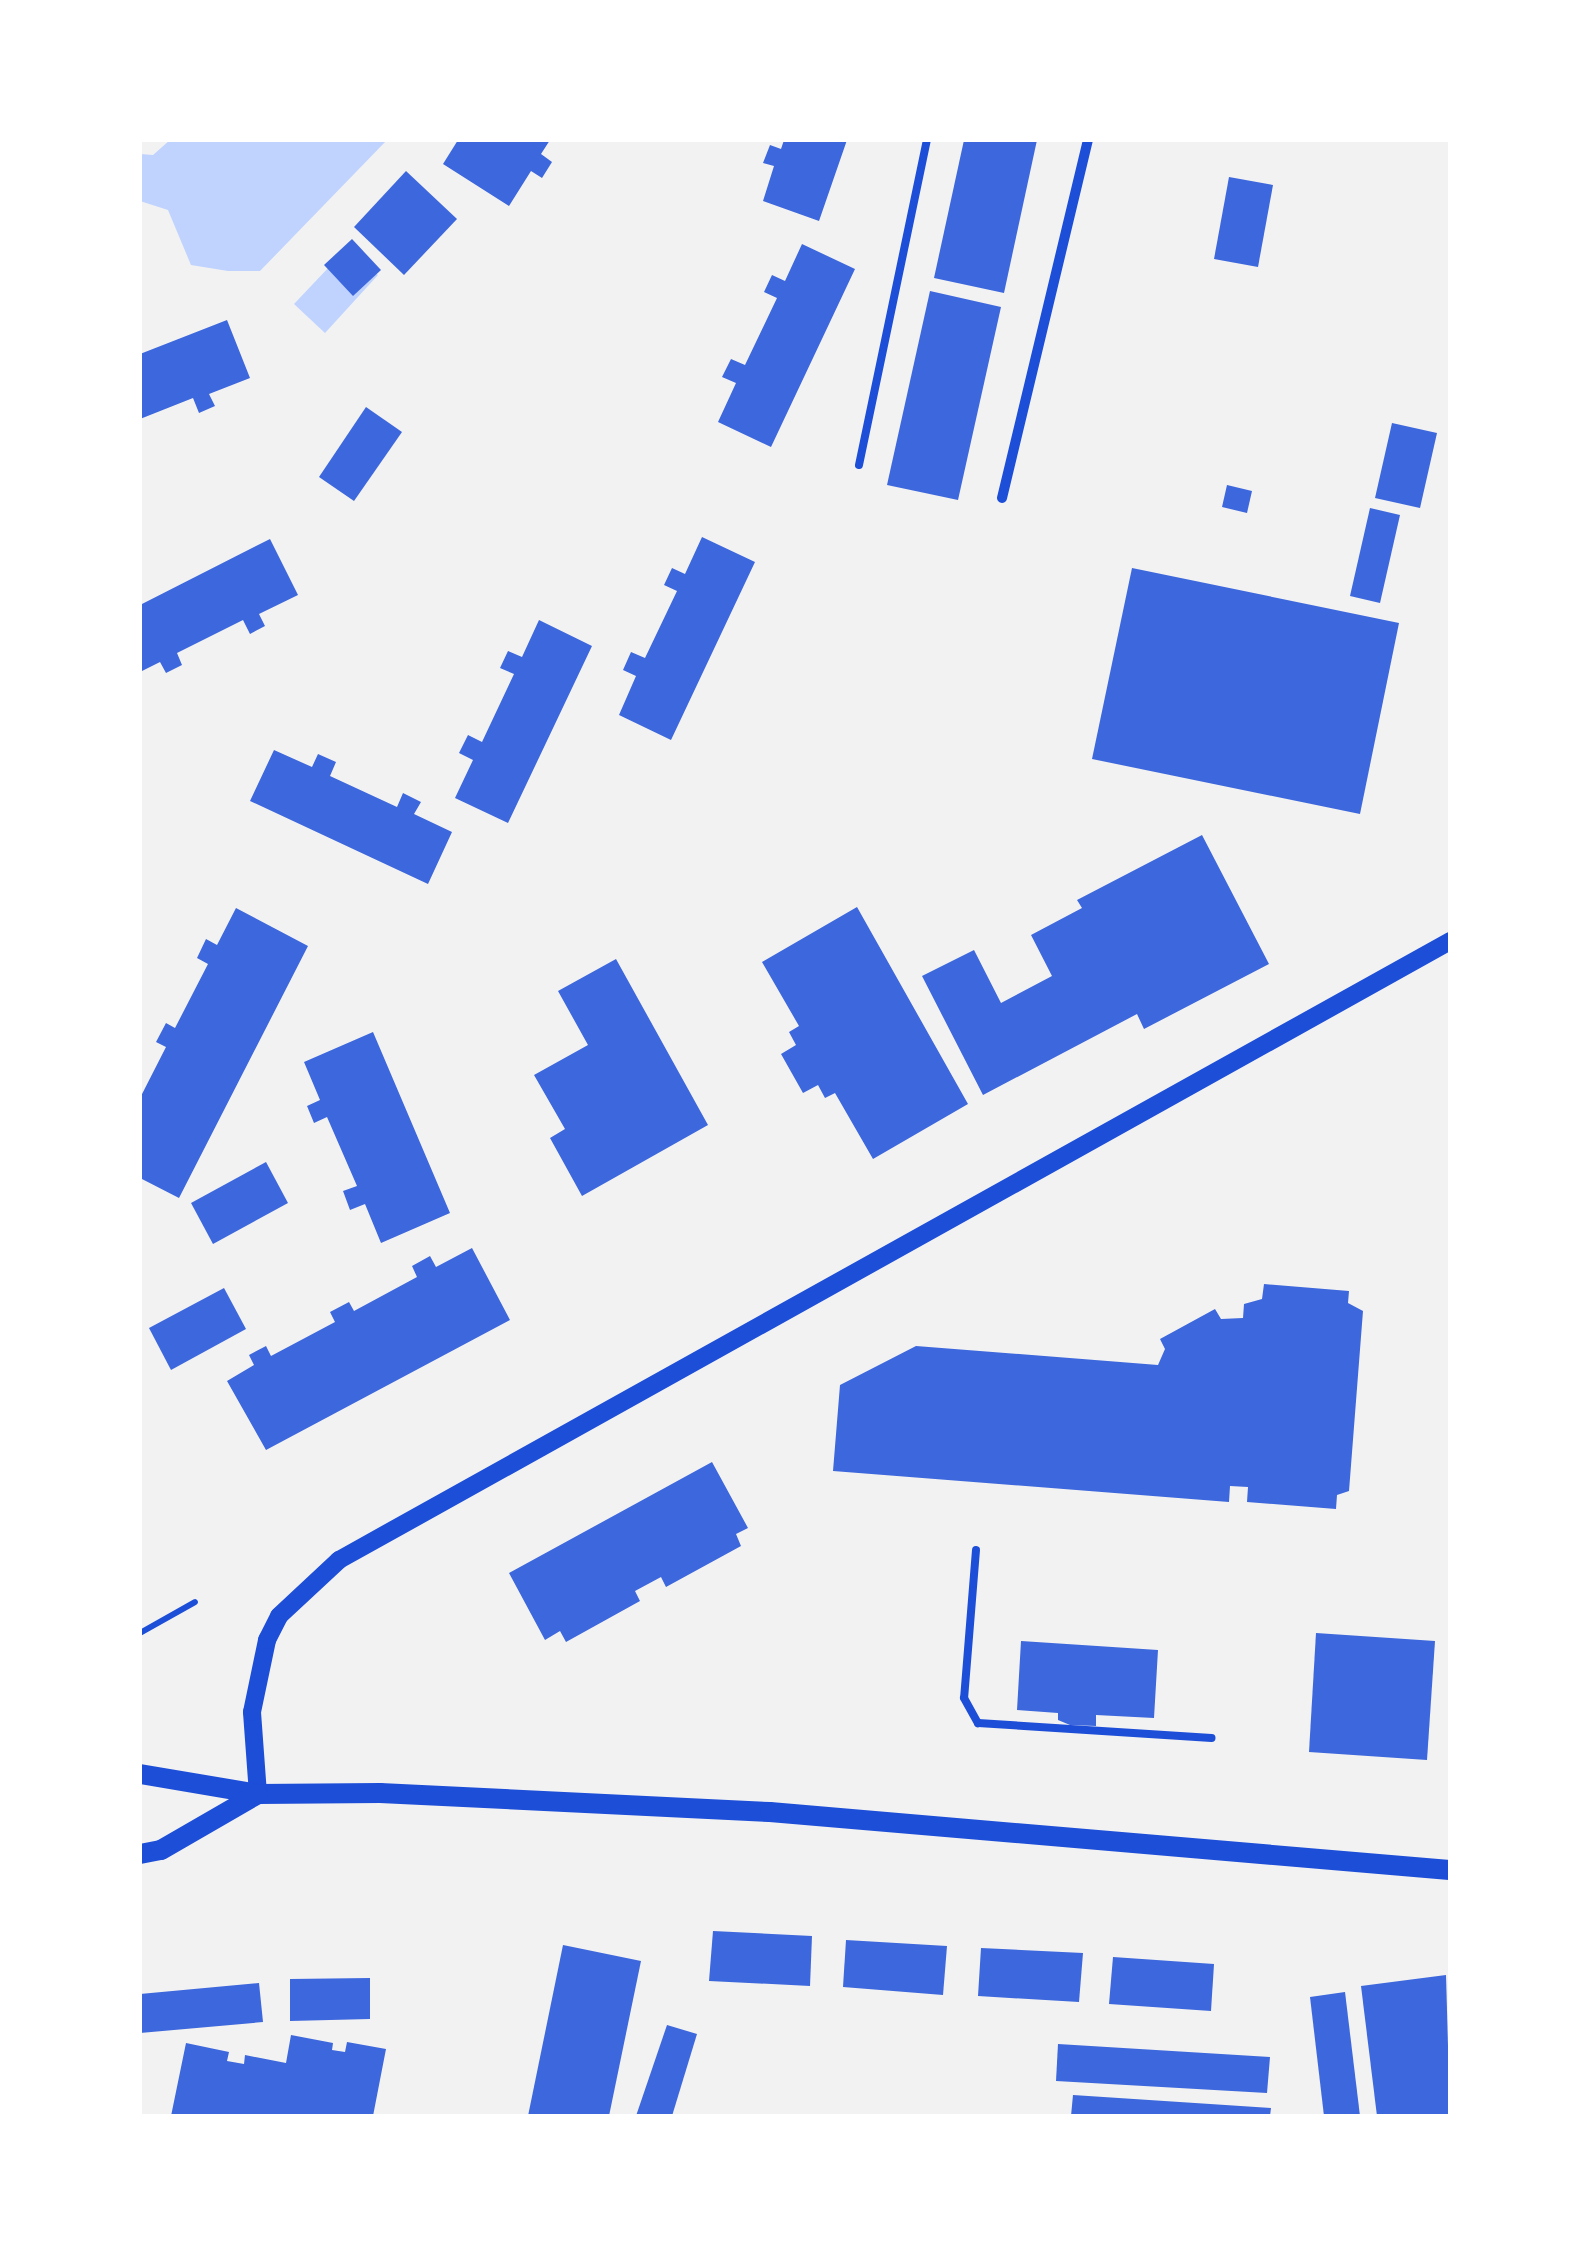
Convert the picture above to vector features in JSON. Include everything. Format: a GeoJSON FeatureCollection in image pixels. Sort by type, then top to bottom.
{"type":"FeatureCollection","features":[{"type":"Feature","properties":{"kind":"main road"},"geometry":{"type":"LineString","coordinates":[[140,1774],[258,1794],[380,1793],[770,1812],[1450,1870]]}},
{"type":"Feature","properties":{"kind":"main road"},"geometry":{"type":"LineString","coordinates":[[140,1854],[161,1850],[258,1794]]}},
{"type":"Feature","properties":{"kind":"street"},"geometry":{"type":"LineString","coordinates":[[1002,498],[1088,140]]}},
{"type":"Feature","properties":{"kind":"street"},"geometry":{"type":"LineString","coordinates":[[258,1794],[252,1712],[267,1640],[280,1616],[339,1560],[1450,940]]}},
{"type":"Feature","properties":{"kind":"lane"},"geometry":{"type":"LineString","coordinates":[[859,465],[927,140]]}},
{"type":"Feature","properties":{"kind":"lane"},"geometry":{"type":"LineString","coordinates":[[976,1550],[964,1698],[978,1723],[1212,1738]]}},
{"type":"Feature","properties":{"kind":"path"},"geometry":{"type":"LineString","coordinates":[[140,1633],[196,1602]]}},
{"type":"Feature","properties":{"kind":"water"},"geometry":{"type":"Polygon","coordinates":[[[170,140],[387,140],[260,271],[228,271],[191,265],[168,210],[140,201],[140,154],[153,155],[170,140]]]}},
{"type":"Feature","properties":{"kind":"water"},"geometry":{"type":"Polygon","coordinates":[[[348,247],[378,275],[325,333],[294,304],[348,247]]]}},
{"type":"Feature","properties":{"kind":"building"},"geometry":{"type":"Polygon","coordinates":[[[458,140],[550,140],[541,154],[552,162],[542,178],[531,171],[509,206],[443,164],[458,140]]]}},
{"type":"Feature","properties":{"kind":"building"},"geometry":{"type":"Polygon","coordinates":[[[784,140],[847,140],[819,221],[763,201],[774,166],[763,163],[770,145],[781,149],[784,140]]]}},
{"type":"Feature","properties":{"kind":"building"},"geometry":{"type":"Polygon","coordinates":[[[964,140],[1037,140],[1004,293],[934,278],[964,140]]]}},
{"type":"Feature","properties":{"kind":"building"},"geometry":{"type":"Polygon","coordinates":[[[406,171],[457,219],[404,275],[354,227],[406,171]]]}},
{"type":"Feature","properties":{"kind":"building"},"geometry":{"type":"Polygon","coordinates":[[[1229,177],[1273,185],[1258,267],[1214,259],[1229,177]]]}},
{"type":"Feature","properties":{"kind":"building"},"geometry":{"type":"Polygon","coordinates":[[[352,239],[381,270],[353,296],[324,265],[352,239]]]}},
{"type":"Feature","properties":{"kind":"building"},"geometry":{"type":"Polygon","coordinates":[[[802,244],[855,269],[771,447],[718,422],[736,383],[722,377],[731,359],[745,365],[777,298],[764,292],[772,275],[785,281],[802,244]]]}},
{"type":"Feature","properties":{"kind":"building"},"geometry":{"type":"Polygon","coordinates":[[[930,291],[1001,307],[958,500],[887,485],[930,291]]]}},
{"type":"Feature","properties":{"kind":"building"},"geometry":{"type":"Polygon","coordinates":[[[227,320],[250,378],[209,394],[215,406],[199,413],[193,398],[140,419],[140,354],[227,320]]]}},
{"type":"Feature","properties":{"kind":"building"},"geometry":{"type":"Polygon","coordinates":[[[366,407],[402,432],[354,501],[319,477],[366,407]]]}},
{"type":"Feature","properties":{"kind":"building"},"geometry":{"type":"Polygon","coordinates":[[[1392,423],[1437,433],[1420,508],[1375,498],[1392,423]]]}},
{"type":"Feature","properties":{"kind":"building"},"geometry":{"type":"Polygon","coordinates":[[[1227,485],[1252,491],[1247,513],[1222,507],[1227,485]]]}},
{"type":"Feature","properties":{"kind":"building"},"geometry":{"type":"Polygon","coordinates":[[[1370,508],[1400,515],[1380,603],[1350,596],[1370,508]]]}},
{"type":"Feature","properties":{"kind":"building"},"geometry":{"type":"Polygon","coordinates":[[[702,537],[755,562],[671,740],[619,715],[636,676],[623,670],[631,652],[645,658],[677,591],[664,585],[672,568],[685,574],[702,537]]]}},
{"type":"Feature","properties":{"kind":"building"},"geometry":{"type":"Polygon","coordinates":[[[270,539],[298,595],[259,614],[265,626],[250,634],[243,620],[177,653],[182,665],[166,673],[160,662],[140,672],[140,605],[270,539]]]}},
{"type":"Feature","properties":{"kind":"building"},"geometry":{"type":"Polygon","coordinates":[[[1132,568],[1399,623],[1360,814],[1092,759],[1132,568]]]}},
{"type":"Feature","properties":{"kind":"building"},"geometry":{"type":"Polygon","coordinates":[[[539,620],[592,646],[508,823],[455,798],[473,760],[459,753],[468,735],[482,742],[514,674],[500,668],[508,651],[522,657],[539,620]]]}},
{"type":"Feature","properties":{"kind":"building"},"geometry":{"type":"Polygon","coordinates":[[[274,750],[312,767],[318,754],[336,762],[330,776],[397,807],[403,793],[421,802],[414,814],[452,832],[428,884],[250,801],[274,750]]]}},
{"type":"Feature","properties":{"kind":"building"},"geometry":{"type":"Polygon","coordinates":[[[1202,835],[1269,964],[1144,1029],[1137,1014],[983,1095],[922,976],[974,950],[1001,1003],[1052,976],[1031,935],[1082,908],[1077,900],[1202,835]]]}},
{"type":"Feature","properties":{"kind":"building"},"geometry":{"type":"Polygon","coordinates":[[[857,907],[968,1104],[873,1159],[835,1093],[825,1098],[818,1085],[803,1093],[781,1054],[796,1045],[789,1032],[799,1026],[762,962],[857,907]]]}},
{"type":"Feature","properties":{"kind":"building"},"geometry":{"type":"Polygon","coordinates":[[[236,908],[308,946],[179,1198],[140,1178],[140,1098],[166,1047],[156,1042],[166,1023],[175,1028],[208,964],[197,958],[206,939],[217,945],[236,908]]]}},
{"type":"Feature","properties":{"kind":"building"},"geometry":{"type":"Polygon","coordinates":[[[616,959],[708,1125],[582,1196],[550,1138],[565,1129],[534,1075],[588,1045],[558,991],[616,959]]]}},
{"type":"Feature","properties":{"kind":"building"},"geometry":{"type":"Polygon","coordinates":[[[373,1032],[450,1213],[381,1243],[365,1204],[350,1210],[343,1191],[357,1186],[327,1117],[314,1123],[307,1106],[320,1100],[304,1062],[373,1032]]]}},
{"type":"Feature","properties":{"kind":"building"},"geometry":{"type":"Polygon","coordinates":[[[266,1162],[288,1203],[213,1244],[191,1203],[266,1162]]]}},
{"type":"Feature","properties":{"kind":"building"},"geometry":{"type":"Polygon","coordinates":[[[472,1248],[510,1320],[266,1450],[227,1381],[254,1365],[249,1355],[266,1346],[271,1356],[335,1322],[330,1312],[349,1302],[354,1311],[417,1277],[412,1266],[430,1256],[436,1267],[472,1248]]]}},
{"type":"Feature","properties":{"kind":"building"},"geometry":{"type":"Polygon","coordinates":[[[1264,1284],[1349,1291],[1348,1303],[1363,1311],[1349,1491],[1337,1495],[1336,1509],[1247,1502],[1248,1487],[1230,1486],[1229,1502],[833,1471],[840,1385],[916,1346],[1158,1365],[1165,1349],[1160,1339],[1215,1309],[1221,1319],[1243,1318],[1244,1304],[1262,1299],[1264,1284]]]}},
{"type":"Feature","properties":{"kind":"building"},"geometry":{"type":"Polygon","coordinates":[[[224,1288],[246,1329],[171,1370],[149,1328],[224,1288]]]}},
{"type":"Feature","properties":{"kind":"building"},"geometry":{"type":"Polygon","coordinates":[[[712,1462],[748,1528],[736,1534],[741,1546],[666,1587],[661,1577],[635,1591],[640,1601],[566,1642],[560,1631],[545,1640],[509,1573],[712,1462]]]}},
{"type":"Feature","properties":{"kind":"building"},"geometry":{"type":"Polygon","coordinates":[[[1316,1633],[1435,1641],[1427,1760],[1309,1752],[1316,1633]]]}},
{"type":"Feature","properties":{"kind":"building"},"geometry":{"type":"Polygon","coordinates":[[[1021,1641],[1158,1650],[1154,1718],[1096,1715],[1096,1726],[1070,1725],[1058,1720],[1058,1713],[1017,1710],[1021,1641]]]}},
{"type":"Feature","properties":{"kind":"building"},"geometry":{"type":"Polygon","coordinates":[[[713,1931],[812,1936],[810,1986],[709,1981],[713,1931]]]}},
{"type":"Feature","properties":{"kind":"building"},"geometry":{"type":"Polygon","coordinates":[[[846,1940],[947,1946],[943,1995],[843,1987],[846,1940]]]}},
{"type":"Feature","properties":{"kind":"building"},"geometry":{"type":"Polygon","coordinates":[[[563,1945],[641,1961],[609,2116],[528,2116],[563,1945]]]}},
{"type":"Feature","properties":{"kind":"building"},"geometry":{"type":"Polygon","coordinates":[[[981,1948],[1083,1953],[1079,2002],[978,1996],[981,1948]]]}},
{"type":"Feature","properties":{"kind":"building"},"geometry":{"type":"Polygon","coordinates":[[[1113,1957],[1214,1964],[1211,2011],[1109,2004],[1113,1957]]]}},
{"type":"Feature","properties":{"kind":"building"},"geometry":{"type":"Polygon","coordinates":[[[1446,1975],[1450,2116],[1377,2116],[1361,1986],[1446,1975]]]}},
{"type":"Feature","properties":{"kind":"building"},"geometry":{"type":"Polygon","coordinates":[[[370,1978],[370,2019],[290,2021],[290,1979],[370,1978]]]}},
{"type":"Feature","properties":{"kind":"building"},"geometry":{"type":"Polygon","coordinates":[[[259,1983],[263,2022],[140,2033],[140,1994],[259,1983]]]}},
{"type":"Feature","properties":{"kind":"building"},"geometry":{"type":"Polygon","coordinates":[[[1345,1992],[1360,2116],[1324,2116],[1310,1997],[1345,1992]]]}},
{"type":"Feature","properties":{"kind":"building"},"geometry":{"type":"Polygon","coordinates":[[[667,2025],[697,2034],[672,2116],[636,2116],[667,2025]]]}},
{"type":"Feature","properties":{"kind":"building"},"geometry":{"type":"Polygon","coordinates":[[[291,2035],[333,2043],[332,2050],[345,2052],[347,2042],[386,2049],[373,2116],[171,2116],[186,2043],[229,2052],[227,2061],[244,2064],[245,2055],[286,2063],[291,2035]]]}},
{"type":"Feature","properties":{"kind":"building"},"geometry":{"type":"Polygon","coordinates":[[[1058,2044],[1270,2057],[1267,2093],[1056,2081],[1058,2044]]]}},
{"type":"Feature","properties":{"kind":"building"},"geometry":{"type":"Polygon","coordinates":[[[1073,2095],[1271,2108],[1270,2116],[1071,2116],[1073,2095]]]}}]}
